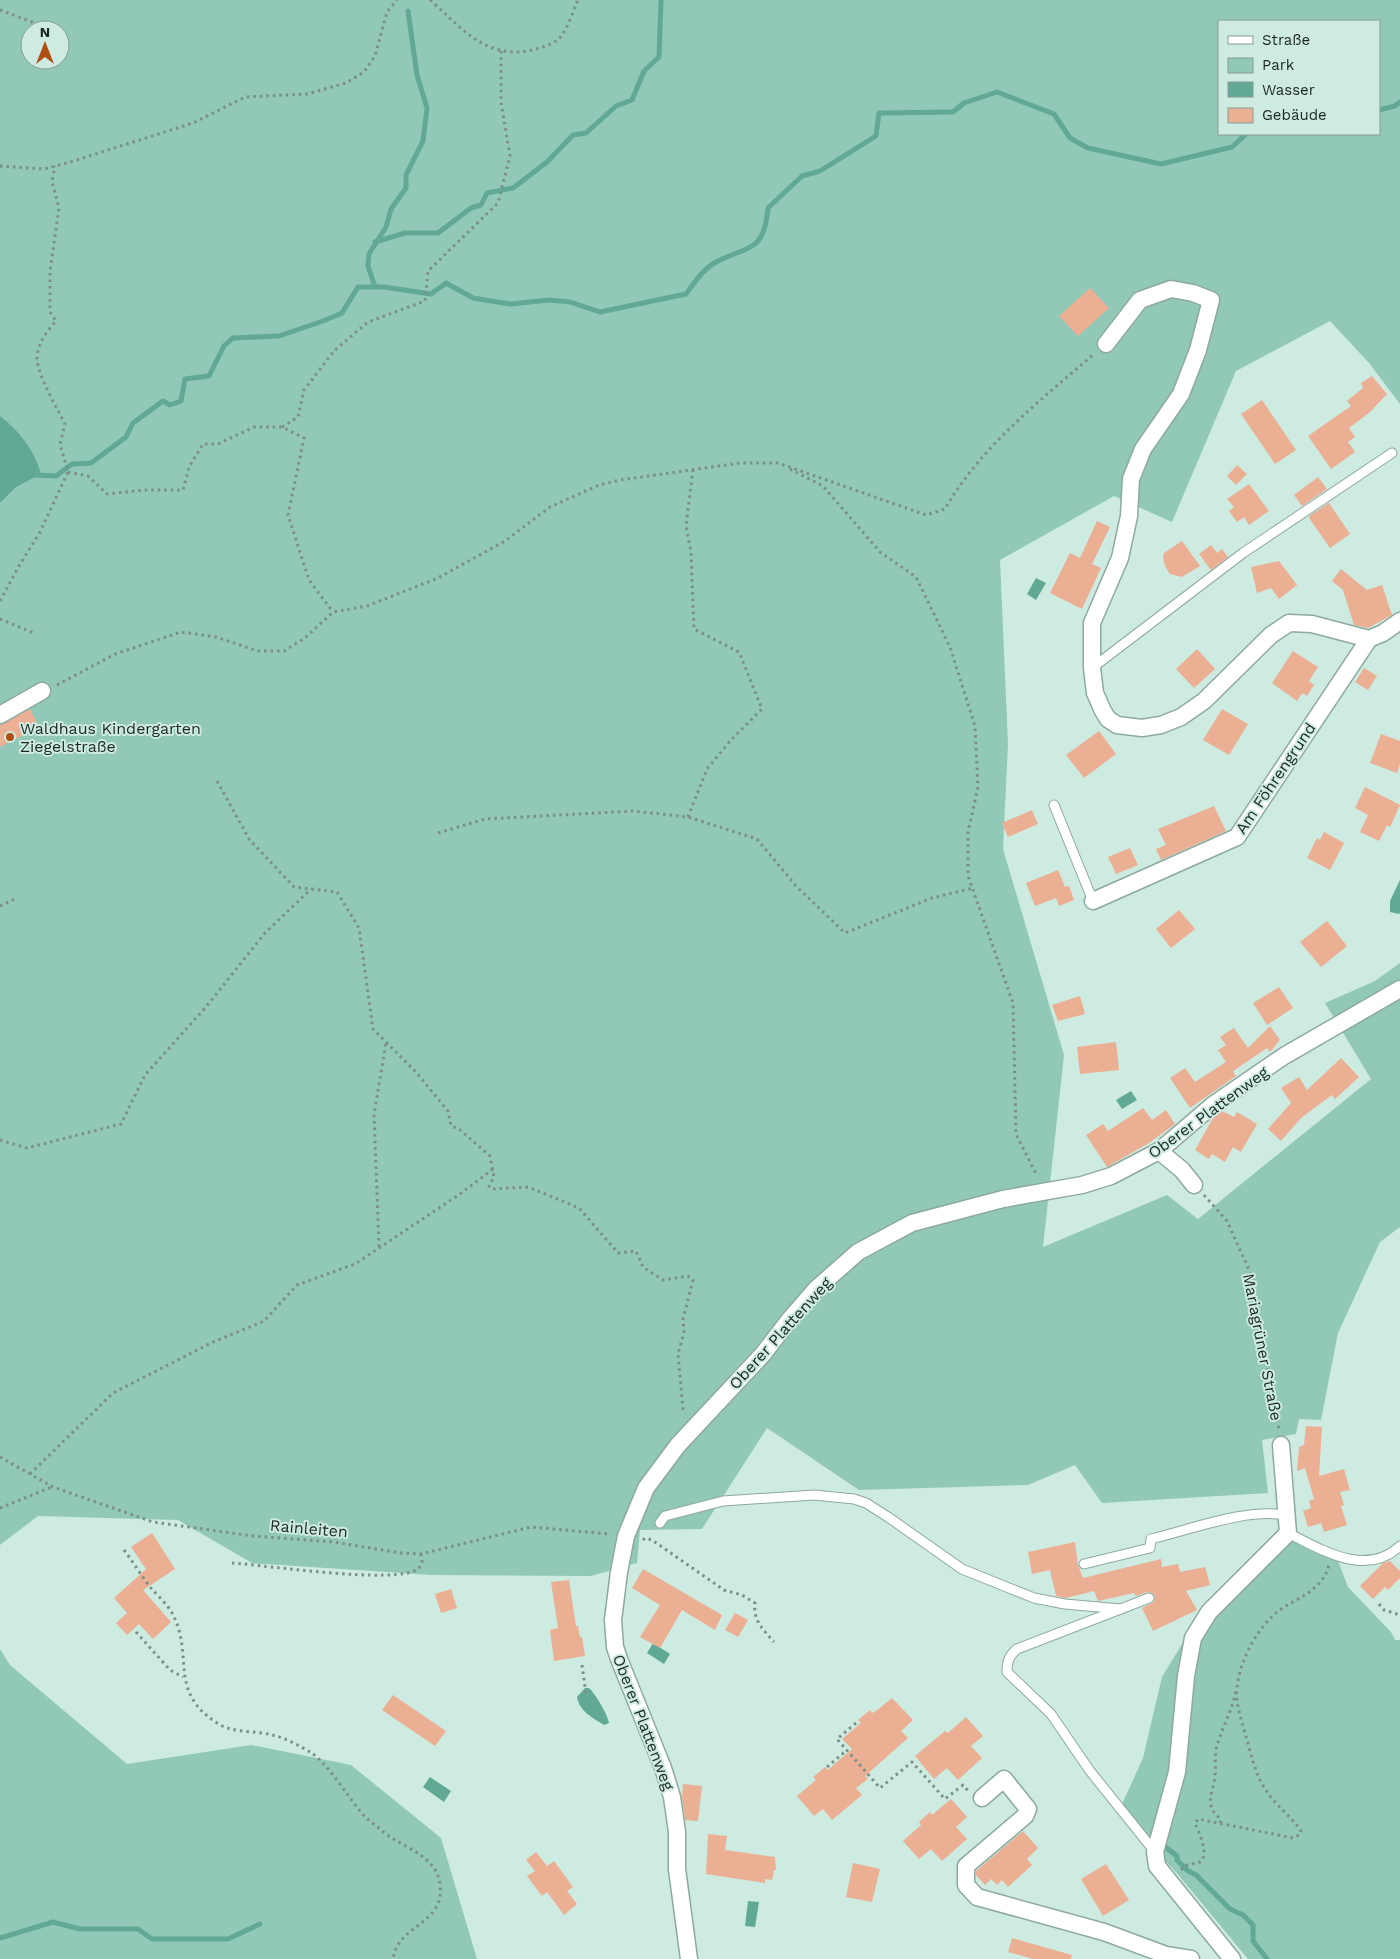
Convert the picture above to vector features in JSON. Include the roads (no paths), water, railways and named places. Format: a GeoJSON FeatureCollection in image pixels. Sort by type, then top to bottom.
{"type":"FeatureCollection","features":[{"type":"Feature","properties":{"kind":"street"},"geometry":{"type":"LineString","coordinates":[[1106,344],[1140,300],[1171,289],[1193,292],[1211,300],[1198,350],[1181,394],[1143,448],[1131,479],[1129,516],[1120,558],[1092,623],[1092,668],[1095,693],[1108,719],[1117,725],[1142,728],[1161,725],[1191,711],[1271,635],[1289,623],[1312,624],[1368,639]]}},
{"type":"Feature","properties":{"kind":"street","name":"Am Föhrengrund"},"geometry":{"type":"LineString","coordinates":[[1093,901],[1237,837],[1368,639],[1383,633],[1400,621]]}},
{"type":"Feature","properties":{"kind":"street"},"geometry":{"type":"LineString","coordinates":[[0,715],[42,691]]}},
{"type":"Feature","properties":{"kind":"street","name":"Oberer Plattenweg"},"geometry":{"type":"LineString","coordinates":[[689,1959],[677,1869],[677,1832],[672,1797],[615,1647],[613,1620],[626,1536],[646,1488],[678,1445],[763,1354],[816,1289],[858,1252],[912,1223],[1003,1199],[1082,1186],[1111,1176],[1159,1151],[1214,1104],[1284,1056],[1400,989]]}},
{"type":"Feature","properties":{"kind":"street"},"geometry":{"type":"LineString","coordinates":[[1159,1151],[1182,1170],[1194,1185]]}},
{"type":"Feature","properties":{"kind":"street"},"geometry":{"type":"LineString","coordinates":[[1232,1959],[1157,1866],[1155,1852],[1177,1772],[1186,1676],[1193,1638],[1209,1612],[1288,1533],[1281,1445]]}},
{"type":"Feature","properties":{"kind":"street"},"geometry":{"type":"LineString","coordinates":[[982,1798],[1004,1779],[1028,1809],[1025,1816],[966,1866],[966,1885],[977,1897],[1104,1932],[1166,1955],[1191,1959]]}},
{"type":"Feature","properties":{"kind":"lane"},"geometry":{"type":"LineString","coordinates":[[1092,668],[1243,553],[1392,453]]}},
{"type":"Feature","properties":{"kind":"lane"},"geometry":{"type":"LineString","coordinates":[[1054,805],[1093,901]]}},
{"type":"Feature","properties":{"kind":"lane"},"geometry":{"type":"LineString","coordinates":[[660,1523],[665,1516],[723,1501],[814,1495],[854,1499],[866,1503],[888,1517],[962,1568],[1034,1598],[1065,1604],[1121,1609]]}},
{"type":"Feature","properties":{"kind":"lane"},"geometry":{"type":"LineString","coordinates":[[1084,1564],[1150,1548],[1151,1539],[1240,1517],[1272,1512],[1288,1515]]}},
{"type":"Feature","properties":{"kind":"lane"},"geometry":{"type":"LineString","coordinates":[[1288,1533],[1331,1554],[1355,1561],[1376,1560],[1400,1546]]}},
{"type":"Feature","properties":{"kind":"lane"},"geometry":{"type":"LineString","coordinates":[[1149,1598],[1017,1649],[1009,1656],[1008,1672],[1052,1714],[1090,1772],[1155,1852]]}},
{"type":"Feature","properties":{"kind":"water"},"geometry":{"type":"Polygon","coordinates":[[[0,416],[14,428],[30,449],[41,474],[16,487],[0,503],[0,416]]]}},
{"type":"Feature","properties":{"kind":"water"},"geometry":{"type":"Polygon","coordinates":[[[1036,578],[1046,583],[1036,600],[1027,594],[1036,578]]]}},
{"type":"Feature","properties":{"kind":"water"},"geometry":{"type":"Polygon","coordinates":[[[1400,880],[1399,914],[1390,912],[1390,901],[1400,880]]]}},
{"type":"Feature","properties":{"kind":"water"},"geometry":{"type":"Polygon","coordinates":[[[1131,1091],[1137,1100],[1122,1109],[1116,1100],[1131,1091]]]}},
{"type":"Feature","properties":{"kind":"water"},"geometry":{"type":"Polygon","coordinates":[[[653,1643],[670,1654],[664,1664],[647,1653],[653,1643]]]}},
{"type":"Feature","properties":{"kind":"water"},"geometry":{"type":"Polygon","coordinates":[[[585,1688],[589,1688],[595,1694],[609,1723],[604,1725],[587,1714],[578,1702],[577,1697],[585,1688]]]}},
{"type":"Feature","properties":{"kind":"water"},"geometry":{"type":"Polygon","coordinates":[[[430,1777],[451,1791],[444,1802],[423,1787],[430,1777]]]}},
{"type":"Feature","properties":{"kind":"water"},"geometry":{"type":"Polygon","coordinates":[[[748,1901],[759,1902],[755,1927],[745,1926],[748,1901]]]}},
{"type":"Feature","properties":{"kind":"waterway"},"geometry":{"type":"LineString","coordinates":[[375,242],[405,233],[438,233],[471,208],[481,205],[487,193],[513,188],[547,162],[573,135],[586,133],[616,106],[632,100],[644,71],[659,57],[661,0]]}},
{"type":"Feature","properties":{"kind":"waterway"},"geometry":{"type":"LineString","coordinates":[[375,287],[368,266],[369,254],[386,227],[391,209],[406,188],[406,175],[423,141],[427,108],[417,75],[408,11]]}},
{"type":"Feature","properties":{"kind":"waterway"},"geometry":{"type":"LineString","coordinates":[[35,475],[56,476],[72,464],[91,463],[126,437],[133,423],[163,401],[170,405],[181,401],[185,379],[209,376],[224,346],[233,338],[279,336],[323,321],[342,313],[358,287],[384,287],[431,294],[446,283],[473,298],[510,304],[549,300],[570,302],[600,312],[686,294],[711,265],[753,246],[763,233],[768,208],[802,176],[820,171],[876,136],[879,113],[953,112],[964,103],[997,92],[1054,114],[1070,138],[1088,148],[1161,164],[1232,147],[1245,135]]}},
{"type":"Feature","properties":{"kind":"waterway"},"geometry":{"type":"LineString","coordinates":[[1380,110],[1395,106],[1400,102]]}},
{"type":"Feature","properties":{"kind":"waterway"},"geometry":{"type":"LineString","coordinates":[[1164,1846],[1177,1856],[1177,1860],[1188,1871],[1196,1875],[1230,1909],[1243,1915],[1253,1925],[1253,1941],[1267,1959]]}},
{"type":"Feature","properties":{"kind":"waterway"},"geometry":{"type":"LineString","coordinates":[[0,1938],[53,1922],[80,1929],[138,1929],[152,1939],[228,1939],[260,1924]]}},
{"type":"Feature","properties":{"kind":"place","name":"Waldhaus Kindergarten Ziegelstraße"},"geometry":{"type":"Point","coordinates":[10,737]}}]}
